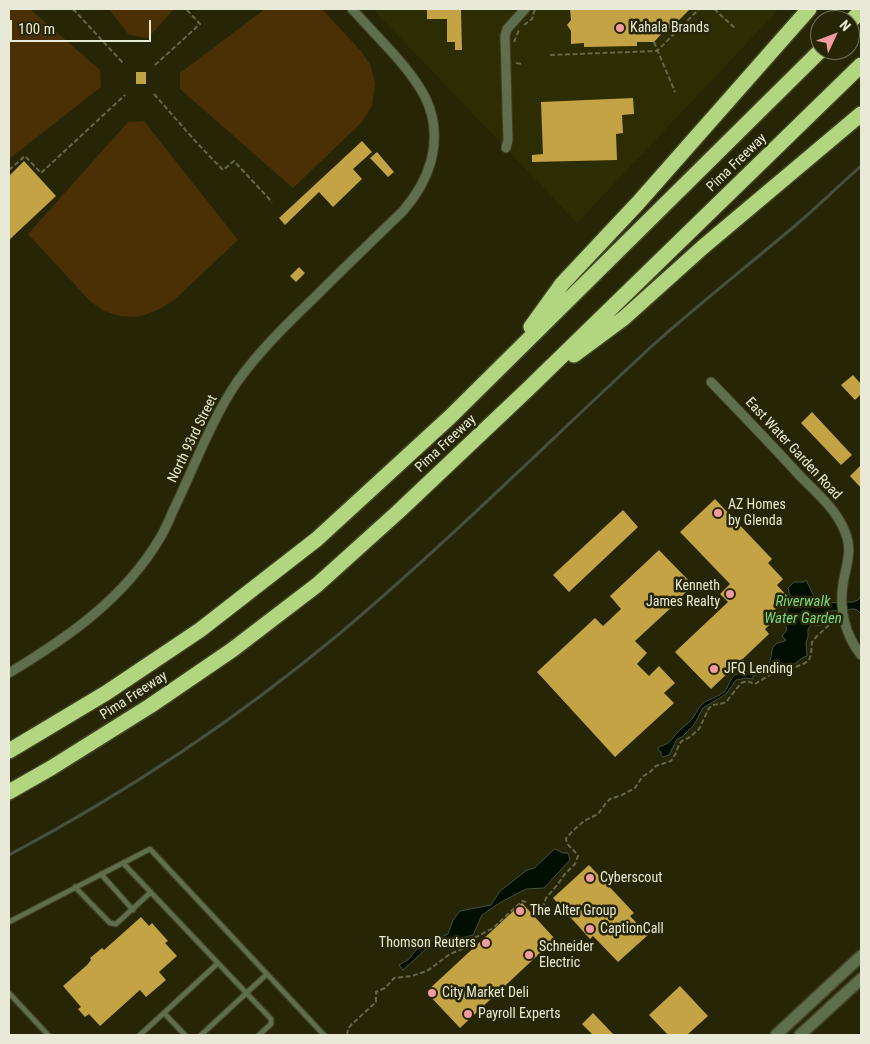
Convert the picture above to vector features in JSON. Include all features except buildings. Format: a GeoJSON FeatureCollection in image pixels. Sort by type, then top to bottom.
{"type":"FeatureCollection","features":[{"type":"Feature","properties":{"kind":"highway"},"geometry":{"type":"LineString","coordinates":[[499,368],[562,284],[638,203],[809,9]]}},
{"type":"Feature","properties":{"kind":"highway","name":"Pima Freeway"},"geometry":{"type":"LineString","coordinates":[[9,751],[106,693],[200,630],[317,539],[416,449],[811,60]]}},
{"type":"Feature","properties":{"kind":"highway","name":"Pima Freeway"},"geometry":{"type":"LineString","coordinates":[[9,792],[150,706],[232,650],[317,585],[398,512],[527,390],[861,65]]}},
{"type":"Feature","properties":{"kind":"highway"},"geometry":{"type":"LineString","coordinates":[[527,390],[624,318],[704,247],[861,114]]}},
{"type":"Feature","properties":{"kind":"street","name":"North 93rd Street"},"geometry":{"type":"LineString","coordinates":[[9,673],[81,626],[112,599],[138,570],[161,537],[215,420],[246,369],[269,341],[403,211],[418,191],[429,167],[434,150],[434,121],[432,115],[425,97],[414,78],[352,9]]}},
{"type":"Feature","properties":{"kind":"street"},"geometry":{"type":"LineString","coordinates":[[506,148],[508,140],[505,36],[507,29],[525,9]]}},
{"type":"Feature","properties":{"kind":"street","name":"East Water Garden Road"},"geometry":{"type":"LineString","coordinates":[[711,382],[801,476],[838,518],[849,546],[842,595],[845,627],[861,655]]}},
{"type":"Feature","properties":{"kind":"street"},"geometry":{"type":"LineString","coordinates":[[776,1035],[861,956]]}},
{"type":"Feature","properties":{"kind":"street"},"geometry":{"type":"LineString","coordinates":[[800,1035],[861,979]]}},
{"type":"Feature","properties":{"kind":"lane"},"geometry":{"type":"LineString","coordinates":[[9,922],[150,849],[324,1035]]}},
{"type":"Feature","properties":{"kind":"lane"},"geometry":{"type":"LineString","coordinates":[[123,863],[271,1019],[271,1024],[259,1035]]}},
{"type":"Feature","properties":{"kind":"lane"},"geometry":{"type":"LineString","coordinates":[[101,874],[133,910]]}},
{"type":"Feature","properties":{"kind":"lane"},"geometry":{"type":"LineString","coordinates":[[75,888],[110,923],[116,924],[151,892]]}},
{"type":"Feature","properties":{"kind":"lane"},"geometry":{"type":"LineString","coordinates":[[140,1035],[218,963]]}},
{"type":"Feature","properties":{"kind":"lane"},"geometry":{"type":"LineString","coordinates":[[200,1035],[267,974]]}},
{"type":"Feature","properties":{"kind":"lane"},"geometry":{"type":"LineString","coordinates":[[9,993],[48,1035]]}},
{"type":"Feature","properties":{"kind":"lane"},"geometry":{"type":"LineString","coordinates":[[164,1012],[185,1035]]}},
{"type":"Feature","properties":{"kind":"path"},"geometry":{"type":"LineString","coordinates":[[73,9],[123,64]]}},
{"type":"Feature","properties":{"kind":"path"},"geometry":{"type":"LineString","coordinates":[[155,65],[200,24],[186,9]]}},
{"type":"Feature","properties":{"kind":"path"},"geometry":{"type":"LineString","coordinates":[[513,44],[521,27],[532,18],[534,11],[539,9]]}},
{"type":"Feature","properties":{"kind":"path"},"geometry":{"type":"LineString","coordinates":[[550,55],[657,52],[698,9]]}},
{"type":"Feature","properties":{"kind":"path"},"geometry":{"type":"LineString","coordinates":[[714,9],[736,29]]}},
{"type":"Feature","properties":{"kind":"path"},"geometry":{"type":"LineString","coordinates":[[654,42],[675,92]]}},
{"type":"Feature","properties":{"kind":"path"},"geometry":{"type":"LineString","coordinates":[[514,62],[523,64]]}},
{"type":"Feature","properties":{"kind":"path"},"geometry":{"type":"LineString","coordinates":[[154,94],[223,170],[234,161],[272,202]]}},
{"type":"Feature","properties":{"kind":"path"},"geometry":{"type":"LineString","coordinates":[[9,170],[25,156],[41,173],[125,95]]}},
{"type":"Feature","properties":{"kind":"path"},"geometry":{"type":"LineString","coordinates":[[347,1035],[350,1025],[376,1002],[376,992],[385,988],[394,978],[412,976],[427,971],[450,954],[465,948],[466,942],[493,928],[522,901],[538,908],[543,908],[546,898],[577,860],[578,856],[566,842],[566,838],[576,827],[598,814],[610,799],[635,788],[642,777],[656,766],[671,761],[679,744],[699,729],[709,708],[727,701],[741,682],[747,681],[755,684],[776,671],[800,666],[809,660],[812,642],[816,636],[829,625],[844,619]]}},
{"type":"Feature","properties":{"kind":"shaded area"},"geometry":{"type":"Polygon","coordinates":[[[9,9],[30,9],[100,70],[101,87],[9,159],[9,9]]]}},
{"type":"Feature","properties":{"kind":"shaded area"},"geometry":{"type":"Polygon","coordinates":[[[109,9],[174,9],[148,38],[129,35],[109,9]]]}},
{"type":"Feature","properties":{"kind":"shaded area"},"geometry":{"type":"Polygon","coordinates":[[[265,9],[322,9],[361,51],[371,66],[375,84],[372,106],[361,123],[293,188],[180,89],[180,73],[265,9]]]}},
{"type":"Feature","properties":{"kind":"shaded area"},"geometry":{"type":"Polygon","coordinates":[[[373,9],[779,9],[577,223],[373,9]]]}},
{"type":"Feature","properties":{"kind":"shaded area"},"geometry":{"type":"Polygon","coordinates":[[[144,121],[238,240],[174,300],[158,310],[138,317],[120,316],[104,311],[90,301],[28,234],[128,122],[144,121]]]}},
{"type":"Feature","properties":{"kind":"water","name":"Riverwalk Water Garden"},"geometry":{"type":"Polygon","coordinates":[[[806,580],[815,598],[823,603],[853,602],[861,596],[861,614],[854,609],[828,612],[824,624],[817,626],[812,624],[808,629],[806,642],[807,656],[789,666],[772,664],[765,673],[753,676],[753,679],[736,680],[726,694],[703,708],[694,725],[682,737],[677,739],[669,755],[663,757],[658,748],[667,744],[692,719],[703,703],[724,692],[732,678],[737,674],[757,671],[767,666],[775,645],[786,640],[782,636],[787,630],[785,619],[789,599],[788,588],[794,582],[804,582],[806,580]]]}},
{"type":"Feature","properties":{"kind":"water"},"geometry":{"type":"Polygon","coordinates":[[[555,849],[568,853],[570,860],[544,888],[526,889],[501,902],[482,915],[473,935],[447,944],[433,945],[403,970],[399,965],[409,959],[416,950],[425,944],[448,934],[453,920],[460,911],[491,905],[500,891],[527,870],[534,868],[555,849]]]}},
{"type":"Feature","properties":{"kind":"waterway"},"geometry":{"type":"LineString","coordinates":[[9,855],[96,806],[180,753],[261,696],[339,634],[419,564],[652,346],[804,218],[861,166]]}},
{"type":"Feature","properties":{"kind":"place","name":"Kahala Brands"},"geometry":{"type":"Point","coordinates":[620,28]}},
{"type":"Feature","properties":{"kind":"place","name":"AZ Homes by Glenda"},"geometry":{"type":"Point","coordinates":[718,513]}},
{"type":"Feature","properties":{"kind":"place","name":"Kenneth James Realty"},"geometry":{"type":"Point","coordinates":[730,594]}},
{"type":"Feature","properties":{"kind":"place","name":"JFQ Lending"},"geometry":{"type":"Point","coordinates":[714,669]}},
{"type":"Feature","properties":{"kind":"place","name":"Cyberscout"},"geometry":{"type":"Point","coordinates":[590,878]}},
{"type":"Feature","properties":{"kind":"place","name":"The Alter Group"},"geometry":{"type":"Point","coordinates":[520,911]}},
{"type":"Feature","properties":{"kind":"place","name":"CaptionCall"},"geometry":{"type":"Point","coordinates":[590,929]}},
{"type":"Feature","properties":{"kind":"place","name":"Thomson Reuters"},"geometry":{"type":"Point","coordinates":[486,943]}},
{"type":"Feature","properties":{"kind":"place","name":"Schneider Electric"},"geometry":{"type":"Point","coordinates":[529,955]}},
{"type":"Feature","properties":{"kind":"place","name":"City Market Deli"},"geometry":{"type":"Point","coordinates":[432,993]}},
{"type":"Feature","properties":{"kind":"place","name":"Payroll Experts"},"geometry":{"type":"Point","coordinates":[468,1014]}}]}
